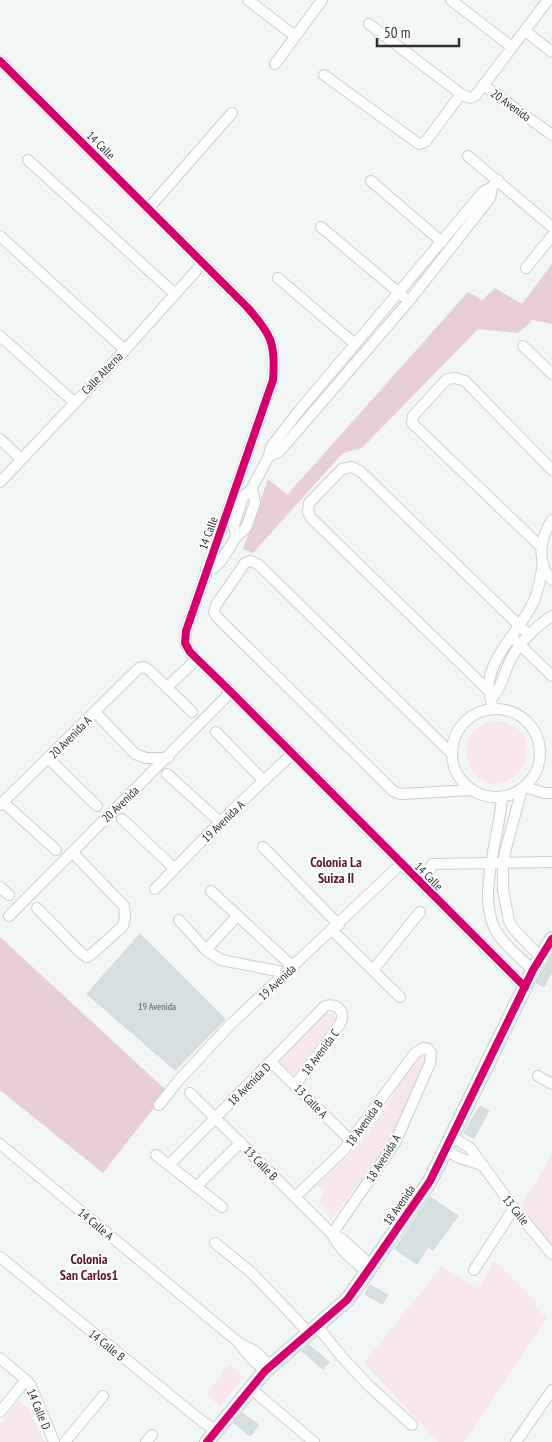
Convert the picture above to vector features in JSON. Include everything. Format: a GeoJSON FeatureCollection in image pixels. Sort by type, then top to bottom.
{"type":"FeatureCollection","features":[{"type":"Feature","properties":{"kind":"street"},"geometry":{"type":"LineString","coordinates":[[248,0],[295,36]]}},
{"type":"Feature","properties":{"kind":"street"},"geometry":{"type":"LineString","coordinates":[[275,64],[322,0]]}},
{"type":"Feature","properties":{"kind":"street"},"geometry":{"type":"LineString","coordinates":[[451,0],[512,47]]}},
{"type":"Feature","properties":{"kind":"street","name":"20 Avenida"},"geometry":{"type":"LineString","coordinates":[[548,0],[483,85],[552,135]]}},
{"type":"Feature","properties":{"kind":"street"},"geometry":{"type":"LineString","coordinates":[[369,24],[468,98],[472,98],[483,85]]}},
{"type":"Feature","properties":{"kind":"street"},"geometry":{"type":"LineString","coordinates":[[525,31],[552,52]]}},
{"type":"Feature","properties":{"kind":"street","name":"14 Calle"},"geometry":{"type":"LineString","coordinates":[[0,61],[265,327],[271,342],[274,364],[273,380],[186,631],[185,643],[190,652],[525,987]]}},
{"type":"Feature","properties":{"kind":"street"},"geometry":{"type":"LineString","coordinates":[[324,75],[419,144],[426,141],[461,94]]}},
{"type":"Feature","properties":{"kind":"street"},"geometry":{"type":"LineString","coordinates":[[148,209],[232,113]]}},
{"type":"Feature","properties":{"kind":"street"},"geometry":{"type":"LineString","coordinates":[[468,156],[495,184],[552,227]]}},
{"type":"Feature","properties":{"kind":"street"},"geometry":{"type":"LineString","coordinates":[[28,160],[175,294]]}},
{"type":"Feature","properties":{"kind":"street"},"geometry":{"type":"LineString","coordinates":[[371,182],[442,242]]}},
{"type":"Feature","properties":{"kind":"street"},"geometry":{"type":"LineString","coordinates":[[236,537],[234,524],[238,509],[243,497],[252,488],[270,456],[271,447],[298,412],[483,192],[495,184]]}},
{"type":"Feature","properties":{"kind":"street"},"geometry":{"type":"LineString","coordinates":[[270,456],[279,452],[409,301],[490,198],[495,184]]}},
{"type":"Feature","properties":{"kind":"street"},"geometry":{"type":"LineString","coordinates":[[321,226],[409,301]]}},
{"type":"Feature","properties":{"kind":"street"},"geometry":{"type":"LineString","coordinates":[[0,236],[125,350]]}},
{"type":"Feature","properties":{"kind":"street"},"geometry":{"type":"LineString","coordinates":[[526,268],[552,236]]}},
{"type":"Feature","properties":{"kind":"street","name":"Calle Alterna"},"geometry":{"type":"LineString","coordinates":[[0,482],[125,350],[203,263]]}},
{"type":"Feature","properties":{"kind":"street"},"geometry":{"type":"LineString","coordinates":[[278,278],[355,344]]}},
{"type":"Feature","properties":{"kind":"street"},"geometry":{"type":"LineString","coordinates":[[0,336],[74,402]]}},
{"type":"Feature","properties":{"kind":"street"},"geometry":{"type":"LineString","coordinates":[[523,346],[552,374]]}},
{"type":"Feature","properties":{"kind":"street"},"geometry":{"type":"LineString","coordinates":[[541,547],[412,423],[413,416],[448,380],[455,378],[465,381],[552,470]]}},
{"type":"Feature","properties":{"kind":"street"},"geometry":{"type":"LineString","coordinates":[[298,412],[307,419]]}},
{"type":"Feature","properties":{"kind":"street"},"geometry":{"type":"LineString","coordinates":[[0,440],[21,459]]}},
{"type":"Feature","properties":{"kind":"street"},"geometry":{"type":"LineString","coordinates":[[528,634],[360,471],[352,468],[342,469],[309,503],[308,512],[310,518],[491,699],[519,715],[530,724],[538,736],[541,750],[540,764],[534,777],[523,788],[502,797],[485,796],[473,790],[462,781],[454,768],[452,754],[456,732],[471,716],[481,711],[491,699],[489,682],[493,666],[515,641],[528,634],[552,616]]}},
{"type":"Feature","properties":{"kind":"street"},"geometry":{"type":"LineString","coordinates":[[206,569],[215,567],[221,561],[236,537],[246,528],[255,503],[252,488]]}},
{"type":"Feature","properties":{"kind":"street"},"geometry":{"type":"LineString","coordinates":[[515,641],[518,626],[532,605],[539,587],[543,564],[541,547],[545,531],[552,520]]}},
{"type":"Feature","properties":{"kind":"street"},"geometry":{"type":"LineString","coordinates":[[452,754],[259,565],[251,561],[245,563],[216,605],[214,612],[217,617],[393,791],[400,794],[473,790]]}},
{"type":"Feature","properties":{"kind":"street"},"geometry":{"type":"LineString","coordinates":[[543,564],[552,580]]}},
{"type":"Feature","properties":{"kind":"street"},"geometry":{"type":"LineString","coordinates":[[515,641],[552,676]]}},
{"type":"Feature","properties":{"kind":"street"},"geometry":{"type":"LineString","coordinates":[[192,712],[168,687],[197,659]]}},
{"type":"Feature","properties":{"kind":"street","name":"20 Avenida A"},"geometry":{"type":"LineString","coordinates":[[2,803],[139,668],[144,667],[149,670],[168,687]]}},
{"type":"Feature","properties":{"kind":"street","name":"20 Avenida"},"geometry":{"type":"LineString","coordinates":[[9,916],[168,758],[231,692]]}},
{"type":"Feature","properties":{"kind":"street"},"geometry":{"type":"LineString","coordinates":[[95,712],[135,754],[146,758],[168,758]]}},
{"type":"Feature","properties":{"kind":"street"},"geometry":{"type":"LineString","coordinates":[[216,732],[264,780]]}},
{"type":"Feature","properties":{"kind":"street","name":"19 Avenida A"},"geometry":{"type":"LineString","coordinates":[[155,889],[220,822],[292,754]]}},
{"type":"Feature","properties":{"kind":"street"},"geometry":{"type":"LineString","coordinates":[[48,758],[98,806]]}},
{"type":"Feature","properties":{"kind":"street"},"geometry":{"type":"LineString","coordinates":[[167,774],[220,822]]}},
{"type":"Feature","properties":{"kind":"street"},"geometry":{"type":"LineString","coordinates":[[523,788],[552,793]]}},
{"type":"Feature","properties":{"kind":"street"},"geometry":{"type":"LineString","coordinates":[[523,788],[503,863],[503,889],[507,915],[513,928],[540,957]]}},
{"type":"Feature","properties":{"kind":"street"},"geometry":{"type":"LineString","coordinates":[[502,797],[501,812],[490,862],[488,910],[492,923],[500,937],[533,970]]}},
{"type":"Feature","properties":{"kind":"street"},"geometry":{"type":"LineString","coordinates":[[2,803],[56,850]]}},
{"type":"Feature","properties":{"kind":"street"},"geometry":{"type":"LineString","coordinates":[[122,819],[174,868]]}},
{"type":"Feature","properties":{"kind":"street"},"geometry":{"type":"LineString","coordinates":[[263,847],[373,970],[400,997]]}},
{"type":"Feature","properties":{"kind":"street"},"geometry":{"type":"LineString","coordinates":[[37,908],[81,953],[88,957],[122,926],[125,917],[124,906],[72,852]]}},
{"type":"Feature","properties":{"kind":"street"},"geometry":{"type":"LineString","coordinates":[[430,870],[432,864],[552,862]]}},
{"type":"Feature","properties":{"kind":"street","name":"19 Avenida"},"geometry":{"type":"LineString","coordinates":[[159,1105],[179,1080],[230,1025],[401,864]]}},
{"type":"Feature","properties":{"kind":"street"},"geometry":{"type":"LineString","coordinates":[[0,887],[9,896]]}},
{"type":"Feature","properties":{"kind":"street"},"geometry":{"type":"LineString","coordinates":[[211,891],[293,967]]}},
{"type":"Feature","properties":{"kind":"street"},"geometry":{"type":"LineString","coordinates":[[373,970],[420,912]]}},
{"type":"Feature","properties":{"kind":"street"},"geometry":{"type":"LineString","coordinates":[[206,950],[237,916]]}},
{"type":"Feature","properties":{"kind":"street"},"geometry":{"type":"LineString","coordinates":[[179,920],[206,950],[221,960],[278,971],[283,977]]}},
{"type":"Feature","properties":{"kind":"street"},"geometry":{"type":"LineString","coordinates":[[500,937],[513,928]]}},
{"type":"Feature","properties":{"kind":"street","name":"18 Avenida"},"geometry":{"type":"LineString","coordinates":[[207,1442],[268,1368],[347,1300],[430,1181],[533,970],[552,939]]}},
{"type":"Feature","properties":{"kind":"street","name":"18 Avenida C"},"geometry":{"type":"LineString","coordinates":[[295,1085],[343,1018],[342,1012],[336,1006],[331,1005]]}},
{"type":"Feature","properties":{"kind":"street","name":"18 Avenida D"},"geometry":{"type":"LineString","coordinates":[[169,1166],[325,1006],[331,1005]]}},
{"type":"Feature","properties":{"kind":"street","name":"18 Avenida B"},"geometry":{"type":"LineString","coordinates":[[295,1197],[352,1141],[415,1053],[423,1048],[428,1049]]}},
{"type":"Feature","properties":{"kind":"street","name":"18 Avenida A"},"geometry":{"type":"LineString","coordinates":[[332,1234],[395,1143],[430,1063],[432,1053],[428,1049]]}},
{"type":"Feature","properties":{"kind":"street","name":"13 Calle A"},"geometry":{"type":"LineString","coordinates":[[271,1062],[352,1141]]}},
{"type":"Feature","properties":{"kind":"street"},"geometry":{"type":"LineString","coordinates":[[538,1076],[552,1084]]}},
{"type":"Feature","properties":{"kind":"street","name":"13 Calle B"},"geometry":{"type":"LineString","coordinates":[[190,1093],[332,1234],[337,1244],[351,1259],[369,1268]]}},
{"type":"Feature","properties":{"kind":"street","name":"13 Calle"},"geometry":{"type":"LineString","coordinates":[[452,1137],[470,1148],[514,1208],[552,1254]]}},
{"type":"Feature","properties":{"kind":"street"},"geometry":{"type":"LineString","coordinates":[[196,1187],[241,1142]]}},
{"type":"Feature","properties":{"kind":"street","name":"14 Calle A"},"geometry":{"type":"LineString","coordinates":[[0,1144],[238,1342],[250,1357],[268,1368]]}},
{"type":"Feature","properties":{"kind":"street"},"geometry":{"type":"LineString","coordinates":[[446,1150],[460,1158],[482,1165]]}},
{"type":"Feature","properties":{"kind":"street"},"geometry":{"type":"LineString","coordinates":[[156,1155],[222,1207]]}},
{"type":"Feature","properties":{"kind":"street"},"geometry":{"type":"LineString","coordinates":[[474,1270],[514,1208]]}},
{"type":"Feature","properties":{"kind":"street"},"geometry":{"type":"LineString","coordinates":[[215,1243],[313,1330],[412,1425]]}},
{"type":"Feature","properties":{"kind":"street","name":"14 Calle B"},"geometry":{"type":"LineString","coordinates":[[0,1257],[195,1416],[216,1430]]}},
{"type":"Feature","properties":{"kind":"street","name":"14 Calle D"},"geometry":{"type":"LineString","coordinates":[[0,1358],[31,1386],[54,1442]]}},
{"type":"Feature","properties":{"kind":"street"},"geometry":{"type":"LineString","coordinates":[[0,1412],[26,1380]]}},
{"type":"Feature","properties":{"kind":"street"},"geometry":{"type":"LineString","coordinates":[[250,1388],[314,1442]]}},
{"type":"Feature","properties":{"kind":"street"},"geometry":{"type":"LineString","coordinates":[[516,1442],[551,1395]]}},
{"type":"Feature","properties":{"kind":"street"},"geometry":{"type":"LineString","coordinates":[[65,1442],[102,1396]]}},
{"type":"Feature","properties":{"kind":"shaded area"},"geometry":{"type":"Polygon","coordinates":[[[552,264],[552,324],[533,320],[518,333],[478,329],[362,448],[343,453],[253,553],[243,549],[268,479],[287,495],[468,292],[482,300],[495,288],[522,304],[552,264]]]}},
{"type":"Feature","properties":{"kind":"shaded area"},"geometry":{"type":"Polygon","coordinates":[[[501,721],[519,730],[526,740],[527,753],[525,761],[516,775],[507,781],[493,784],[481,779],[472,770],[467,758],[467,745],[472,733],[483,725],[501,721]]]}},
{"type":"Feature","properties":{"kind":"shaded area"},"geometry":{"type":"Polygon","coordinates":[[[0,937],[167,1091],[103,1173],[0,1090],[0,937]]]}},
{"type":"Feature","properties":{"kind":"shaded area"},"geometry":{"type":"Polygon","coordinates":[[[323,1014],[333,1014],[336,1018],[294,1075],[280,1061],[323,1014]]]}},
{"type":"Feature","properties":{"kind":"shaded area"},"geometry":{"type":"Polygon","coordinates":[[[419,1054],[428,1061],[389,1142],[330,1221],[328,1211],[319,1200],[324,1192],[318,1185],[363,1141],[419,1054]]]}},
{"type":"Feature","properties":{"kind":"shaded area"},"geometry":{"type":"Polygon","coordinates":[[[552,1155],[552,1245],[521,1205],[552,1155]]]}},
{"type":"Feature","properties":{"kind":"shaded area"},"geometry":{"type":"Polygon","coordinates":[[[495,1261],[538,1303],[535,1307],[547,1318],[464,1442],[438,1442],[364,1363],[442,1266],[478,1289],[495,1261]]]}},
{"type":"Feature","properties":{"kind":"shaded area"},"geometry":{"type":"Polygon","coordinates":[[[229,1365],[244,1377],[220,1406],[206,1394],[229,1365]]]}},
{"type":"Feature","properties":{"kind":"shaded area"},"geometry":{"type":"Polygon","coordinates":[[[19,1401],[29,1409],[45,1442],[0,1442],[0,1424],[19,1401]]]}},
{"type":"Feature","properties":{"kind":"building"},"geometry":{"type":"Polygon","coordinates":[[[140,934],[225,1019],[175,1070],[87,994],[140,934]]]}},
{"type":"Feature","properties":{"kind":"building"},"geometry":{"type":"Polygon","coordinates":[[[552,956],[552,971],[544,987],[536,983],[552,956]]]}},
{"type":"Feature","properties":{"kind":"building"},"geometry":{"type":"Polygon","coordinates":[[[480,1106],[489,1111],[474,1138],[464,1133],[480,1106]]]}},
{"type":"Feature","properties":{"kind":"building"},"geometry":{"type":"Polygon","coordinates":[[[430,1197],[458,1216],[433,1250],[428,1247],[417,1264],[395,1249],[430,1197]]]}},
{"type":"Feature","properties":{"kind":"building"},"geometry":{"type":"Polygon","coordinates":[[[370,1285],[388,1295],[382,1304],[365,1294],[370,1285]]]}},
{"type":"Feature","properties":{"kind":"building"},"geometry":{"type":"Polygon","coordinates":[[[309,1345],[329,1362],[323,1369],[302,1351],[309,1345]]]}},
{"type":"Feature","properties":{"kind":"building"},"geometry":{"type":"Polygon","coordinates":[[[242,1413],[259,1425],[250,1436],[234,1423],[242,1413]]]}},
{"type":"Feature","properties":{"kind":"cycle path"},"geometry":{"type":"LineString","coordinates":[[0,61],[247,307],[267,332],[270,340],[274,357],[273,380],[186,631],[185,643],[190,652],[525,987]]}},
{"type":"Feature","properties":{"kind":"cycle path"},"geometry":{"type":"LineString","coordinates":[[207,1442],[265,1371],[347,1300],[430,1181],[533,970],[552,939]]}},
{"type":"Feature","properties":{"kind":"district","name":"Colonia La Suiza II"},"geometry":{"type":"Point","coordinates":[336,870]}},
{"type":"Feature","properties":{"kind":"district","name":"Colonia San Carlos1"},"geometry":{"type":"Point","coordinates":[89,1268]}}]}
